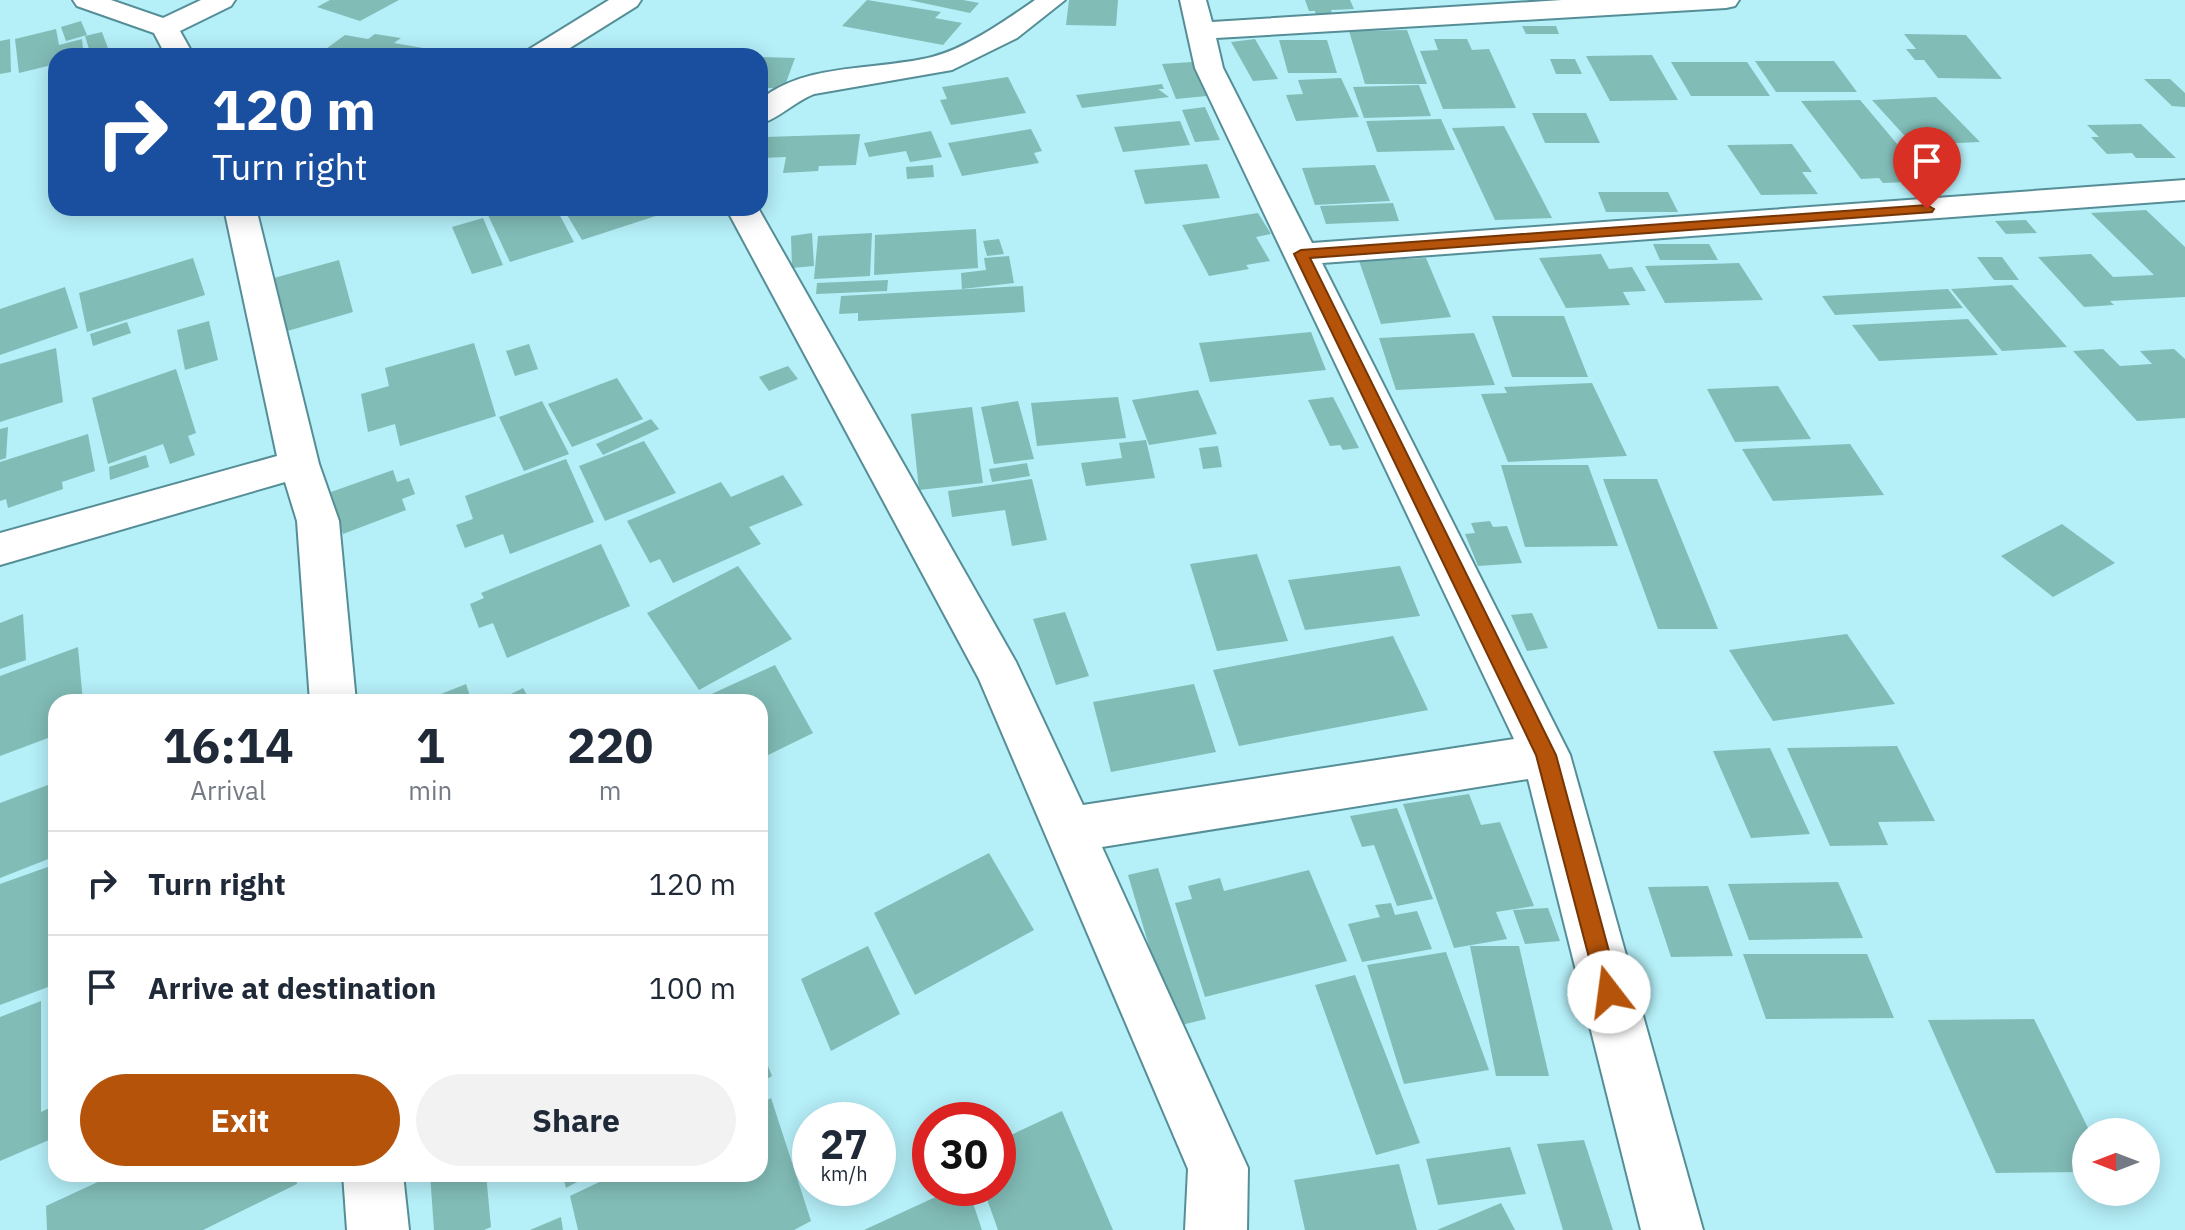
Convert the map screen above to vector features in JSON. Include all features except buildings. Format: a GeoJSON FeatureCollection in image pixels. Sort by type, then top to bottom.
{"type":"FeatureCollection","features":[{"type":"Feature","properties":{"kind":"street"},"geometry":{"type":"LineString","coordinates":[[86,0],[165,28],[176,48]]}},
{"type":"Feature","properties":{"kind":"street"},"geometry":{"type":"LineString","coordinates":[[165,28],[222,0]]}},
{"type":"Feature","properties":{"kind":"street"},"geometry":{"type":"LineString","coordinates":[[551,48],[628,0]]}},
{"type":"Feature","properties":{"kind":"street"},"geometry":{"type":"LineString","coordinates":[[768,108],[783,96],[807,86],[942,64],[1007,32],[1052,0]]}},
{"type":"Feature","properties":{"kind":"street"},"geometry":{"type":"LineString","coordinates":[[1672,1230],[1546,755],[1209,68],[1196,16],[1501,11],[1726,0]]}},
{"type":"Feature","properties":{"kind":"street"},"geometry":{"type":"LineString","coordinates":[[1301,254],[2146,193],[2180,204]]}},
{"type":"Feature","properties":{"kind":"street"},"geometry":{"type":"LineString","coordinates":[[242,216],[299,464],[318,521],[332,694]]}},
{"type":"Feature","properties":{"kind":"street"},"geometry":{"type":"LineString","coordinates":[[746,216],[1000,675],[1218,1168],[1216,1230]]}},
{"type":"Feature","properties":{"kind":"street"},"geometry":{"type":"LineString","coordinates":[[0,549],[299,464]]}},
{"type":"Feature","properties":{"kind":"street"},"geometry":{"type":"LineString","coordinates":[[1069,830],[1546,755]]}},
{"type":"Feature","properties":{"kind":"street"},"geometry":{"type":"LineString","coordinates":[[374,1182],[378,1230]]}},
{"type":"Feature","properties":{"kind":"route"},"geometry":{"type":"LineString","coordinates":[[1609,992],[1546,755],[1301,254],[1927,209]]}}]}
